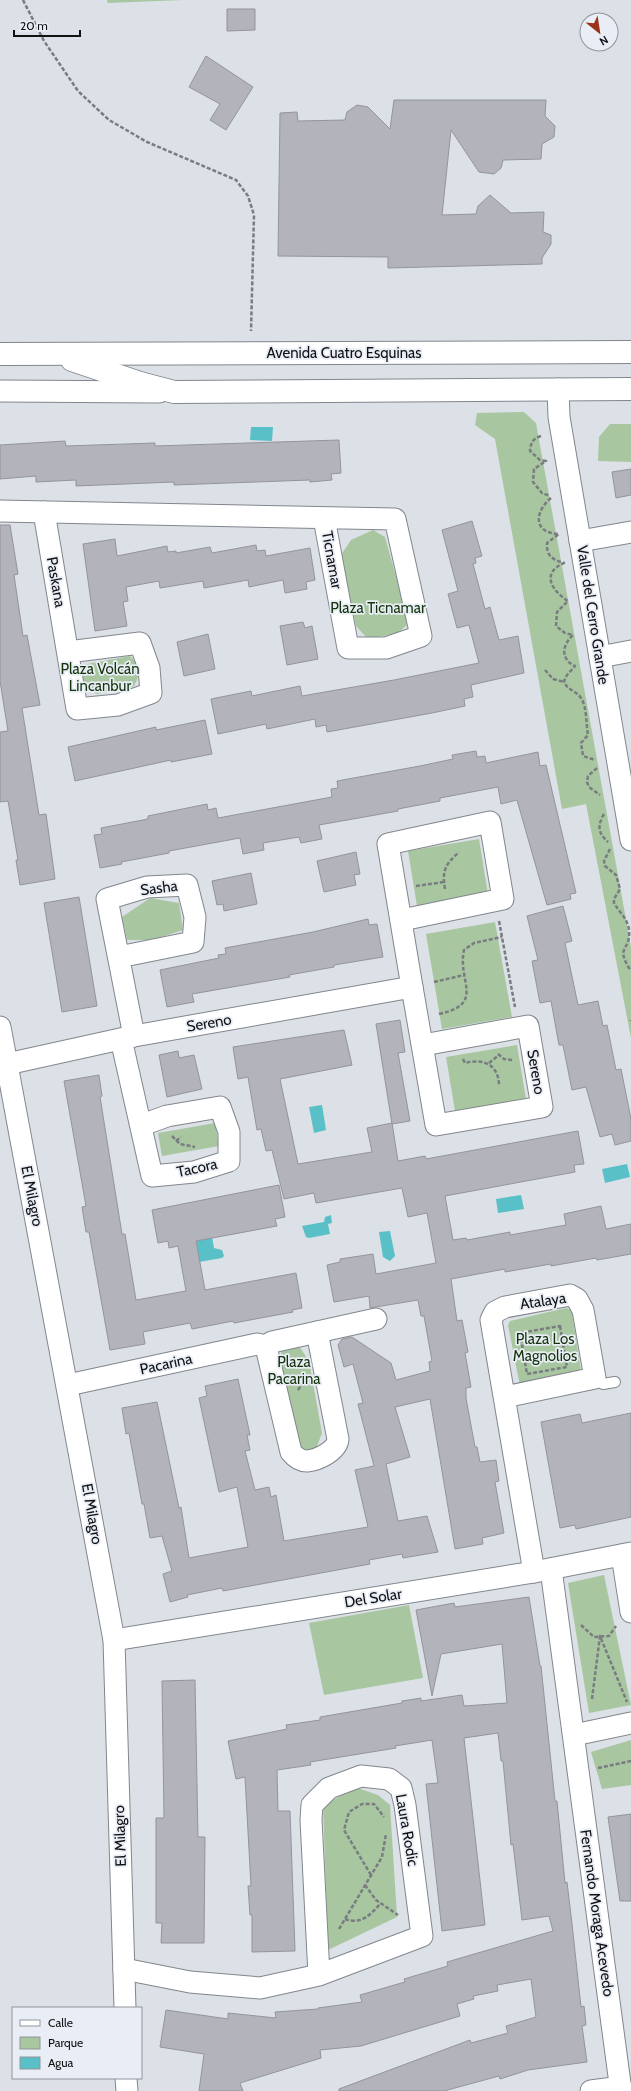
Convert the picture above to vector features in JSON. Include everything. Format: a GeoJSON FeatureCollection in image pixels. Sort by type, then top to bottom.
{"type":"FeatureCollection","features":[{"type":"Feature","properties":{"kind":"main road","name":"Avenida Cuatro Esquinas"},"geometry":{"type":"LineString","coordinates":[[0,354],[631,352]]}},
{"type":"Feature","properties":{"kind":"main road","name":"Avenida Cuatro Esquinas"},"geometry":{"type":"LineString","coordinates":[[58,355],[140,383],[174,392],[631,389]]}},
{"type":"Feature","properties":{"kind":"street","name":"Valle del Cerro Grande"},"geometry":{"type":"LineString","coordinates":[[558,389],[559,417],[600,657],[625,767],[631,840]]}},
{"type":"Feature","properties":{"kind":"street","name":"Avenida Cuatro Esquinas"},"geometry":{"type":"LineString","coordinates":[[0,391],[174,392]]}},
{"type":"Feature","properties":{"kind":"street","name":"Ticnamar"},"geometry":{"type":"LineString","coordinates":[[0,511],[395,519],[422,636],[386,648],[348,648],[324,518]]}},
{"type":"Feature","properties":{"kind":"street","name":"Paskana"},"geometry":{"type":"LineString","coordinates":[[44,512],[68,652]]}},
{"type":"Feature","properties":{"kind":"street"},"geometry":{"type":"LineString","coordinates":[[580,541],[631,532]]}},
{"type":"Feature","properties":{"kind":"street"},"geometry":{"type":"LineString","coordinates":[[600,657],[631,651]]}},
{"type":"Feature","properties":{"kind":"street","name":"Sereno"},"geometry":{"type":"LineString","coordinates":[[496,901],[503,899],[490,822],[388,844],[397,889],[436,1125],[542,1107],[528,1026],[519,1028]]}},
{"type":"Feature","properties":{"kind":"street","name":"Sasha"},"geometry":{"type":"LineString","coordinates":[[119,957],[193,942],[196,917],[186,885],[147,887],[107,899],[119,957],[128,1038]]}},
{"type":"Feature","properties":{"kind":"street"},"geometry":{"type":"LineString","coordinates":[[402,920],[496,901]]}},
{"type":"Feature","properties":{"kind":"street","name":"Sereno"},"geometry":{"type":"LineString","coordinates":[[7,1064],[128,1038],[412,987]]}},
{"type":"Feature","properties":{"kind":"street","name":"El Milagro"},"geometry":{"type":"LineString","coordinates":[[0,1027],[68,1385],[114,1640],[125,2007]]}},
{"type":"Feature","properties":{"kind":"street"},"geometry":{"type":"LineString","coordinates":[[423,1045],[519,1028]]}},
{"type":"Feature","properties":{"kind":"street","name":"Tacora"},"geometry":{"type":"LineString","coordinates":[[128,1038],[142,1124],[152,1176],[194,1172],[230,1161],[229,1132],[220,1108],[167,1116],[142,1124]]}},
{"type":"Feature","properties":{"kind":"street","name":"Atalaya"},"geometry":{"type":"LineString","coordinates":[[505,1398],[605,1380],[583,1310],[577,1299],[570,1295],[505,1307],[495,1312],[491,1320],[505,1398],[543,1570]]}},
{"type":"Feature","properties":{"kind":"street","name":"Pacarina"},"geometry":{"type":"LineString","coordinates":[[68,1385],[257,1344],[265,1346],[272,1342],[376,1319]]}},
{"type":"Feature","properties":{"kind":"street"},"geometry":{"type":"LineString","coordinates":[[265,1346],[291,1452],[296,1458],[307,1461],[332,1451],[337,1446],[338,1439],[317,1332]]}},
{"type":"Feature","properties":{"kind":"street"},"geometry":{"type":"LineString","coordinates":[[626,1554],[627,1589],[631,1612]]}},
{"type":"Feature","properties":{"kind":"street","name":"Del Solar"},"geometry":{"type":"LineString","coordinates":[[114,1640],[543,1570],[626,1554]]}},
{"type":"Feature","properties":{"kind":"street","name":"Fernando Moraga Acevedo"},"geometry":{"type":"LineString","coordinates":[[543,1570],[581,1733],[578,1771],[621,2089]]}},
{"type":"Feature","properties":{"kind":"street"},"geometry":{"type":"LineString","coordinates":[[581,1733],[630,1714]]}},
{"type":"Feature","properties":{"kind":"street","name":"Laura Rodic"},"geometry":{"type":"LineString","coordinates":[[319,1975],[311,1820],[312,1805],[329,1788],[361,1776],[389,1779],[401,1788],[405,1805],[421,1928]]}},
{"type":"Feature","properties":{"kind":"street"},"geometry":{"type":"LineString","coordinates":[[124,1969],[190,1982],[260,1988],[319,1975],[422,1936],[421,1928]]}},
{"type":"Feature","properties":{"kind":"street"},"geometry":{"type":"LineString","coordinates":[[126,2079],[127,2091]]}},
{"type":"Feature","properties":{"kind":"street"},"geometry":{"type":"LineString","coordinates":[[591,2091],[621,2089]]}},
{"type":"Feature","properties":{"kind":"path"},"geometry":{"type":"LineString","coordinates":[[23,0],[44,41],[78,91],[109,120],[147,142],[236,180],[248,196],[254,215],[250,353]]}},
{"type":"Feature","properties":{"kind":"path"},"geometry":{"type":"LineString","coordinates":[[543,435],[535,438],[531,444],[530,451],[540,460],[546,461],[534,469],[533,482],[542,493],[553,496],[541,508],[538,515],[541,527],[547,531],[558,534],[547,543],[546,547],[549,556],[553,560],[564,562],[557,566],[553,571],[551,585],[568,601],[557,612],[556,626],[565,633],[572,635],[565,642],[564,649],[567,660],[575,666],[566,675],[565,682],[570,691],[580,696],[583,702],[588,735],[581,743],[583,756],[595,760],[598,764],[597,769],[588,776],[587,782],[589,787],[603,797]]}},
{"type":"Feature","properties":{"kind":"path"},"geometry":{"type":"LineString","coordinates":[[545,670],[553,679],[565,682]]}},
{"type":"Feature","properties":{"kind":"path"},"geometry":{"type":"LineString","coordinates":[[605,808],[599,825],[599,831],[610,846],[610,852],[604,861],[605,866],[618,879],[620,888],[614,899],[614,903],[628,928],[627,942],[622,953],[631,971]]}},
{"type":"Feature","properties":{"kind":"path"},"geometry":{"type":"LineString","coordinates":[[445,890],[442,876],[447,864],[458,852],[463,851]]}},
{"type":"Feature","properties":{"kind":"path"},"geometry":{"type":"LineString","coordinates":[[397,889],[444,882]]}},
{"type":"Feature","properties":{"kind":"path"},"geometry":{"type":"LineString","coordinates":[[496,901],[519,1028]]}},
{"type":"Feature","properties":{"kind":"path"},"geometry":{"type":"LineString","coordinates":[[418,1018],[453,1011],[463,1004],[467,995],[462,960],[464,950],[474,943],[502,937]]}},
{"type":"Feature","properties":{"kind":"path"},"geometry":{"type":"LineString","coordinates":[[412,987],[464,975]]}},
{"type":"Feature","properties":{"kind":"path"},"geometry":{"type":"LineString","coordinates":[[451,1040],[465,1063],[482,1061],[489,1063],[499,1078],[499,1086]]}},
{"type":"Feature","properties":{"kind":"path"},"geometry":{"type":"LineString","coordinates":[[489,1063],[499,1055]]}},
{"type":"Feature","properties":{"kind":"path"},"geometry":{"type":"LineString","coordinates":[[167,1116],[168,1127],[176,1141],[194,1148],[199,1147]]}},
{"type":"Feature","properties":{"kind":"path"},"geometry":{"type":"LineString","coordinates":[[176,1141],[186,1134]]}},
{"type":"Feature","properties":{"kind":"path"},"geometry":{"type":"LineString","coordinates":[[560,1326],[567,1367],[528,1374],[520,1333],[560,1326]]}},
{"type":"Feature","properties":{"kind":"path"},"geometry":{"type":"LineString","coordinates":[[578,1622],[594,1636],[609,1636],[620,1620],[627,1589]]}},
{"type":"Feature","properties":{"kind":"path"},"geometry":{"type":"LineString","coordinates":[[581,1733],[600,1636]]}},
{"type":"Feature","properties":{"kind":"path"},"geometry":{"type":"LineString","coordinates":[[600,1636],[630,1714]]}},
{"type":"Feature","properties":{"kind":"path"},"geometry":{"type":"LineString","coordinates":[[578,1771],[631,1761]]}},
{"type":"Feature","properties":{"kind":"path"},"geometry":{"type":"LineString","coordinates":[[371,1875],[344,1830],[349,1812],[362,1804],[374,1804],[384,1816],[385,1822]]}},
{"type":"Feature","properties":{"kind":"path"},"geometry":{"type":"LineString","coordinates":[[337,1932],[382,1857],[386,1828]]}},
{"type":"Feature","properties":{"kind":"path"},"geometry":{"type":"LineString","coordinates":[[365,1885],[380,1904],[421,1928]]}},
{"type":"Feature","properties":{"kind":"path"},"geometry":{"type":"LineString","coordinates":[[345,1919],[353,1922],[362,1920],[372,1914],[380,1904]]}},
{"type":"Feature","properties":{"kind":"green space"},"geometry":{"type":"Polygon","coordinates":[[[107,0],[183,0],[108,3],[107,0]]]}},
{"type":"Feature","properties":{"kind":"green space"},"geometry":{"type":"Polygon","coordinates":[[[524,412],[536,423],[631,947],[631,1038],[586,804],[562,809],[495,439],[475,425],[477,413],[524,412]]]}},
{"type":"Feature","properties":{"kind":"green space"},"geometry":{"type":"Polygon","coordinates":[[[610,424],[631,424],[631,462],[598,461],[599,437],[610,424]]]}},
{"type":"Feature","properties":{"kind":"green space","name":"Plaza Ticnamar"},"geometry":{"type":"Polygon","coordinates":[[[373,530],[385,537],[409,623],[398,633],[368,639],[356,626],[341,555],[351,540],[373,530]]]}},
{"type":"Feature","properties":{"kind":"green space","name":"Plaza Volcán Lincanbur"},"geometry":{"type":"Polygon","coordinates":[[[130,656],[137,664],[139,670],[134,686],[97,694],[84,687],[78,675],[82,665],[130,656]]]}},
{"type":"Feature","properties":{"kind":"green space"},"geometry":{"type":"Polygon","coordinates":[[[479,839],[488,894],[417,906],[408,851],[479,839]]]}},
{"type":"Feature","properties":{"kind":"green space"},"geometry":{"type":"Polygon","coordinates":[[[150,898],[179,903],[183,930],[152,940],[127,940],[122,917],[150,898]]]}},
{"type":"Feature","properties":{"kind":"green space"},"geometry":{"type":"Polygon","coordinates":[[[495,922],[512,1017],[442,1029],[426,934],[495,922]]]}},
{"type":"Feature","properties":{"kind":"green space"},"geometry":{"type":"Polygon","coordinates":[[[517,1045],[526,1099],[455,1111],[446,1057],[517,1045]]]}},
{"type":"Feature","properties":{"kind":"green space"},"geometry":{"type":"Polygon","coordinates":[[[215,1123],[219,1146],[162,1156],[158,1133],[215,1123]]]}},
{"type":"Feature","properties":{"kind":"green space","name":"Plaza Los Magnolios"},"geometry":{"type":"Polygon","coordinates":[[[566,1308],[570,1309],[572,1313],[581,1371],[520,1386],[508,1325],[510,1321],[566,1308]]]}},
{"type":"Feature","properties":{"kind":"green space","name":"Plaza Pacarina"},"geometry":{"type":"Polygon","coordinates":[[[299,1346],[309,1361],[322,1433],[316,1449],[304,1452],[293,1441],[276,1368],[282,1351],[299,1346]]]}},
{"type":"Feature","properties":{"kind":"green space"},"geometry":{"type":"Polygon","coordinates":[[[604,1575],[631,1705],[589,1713],[568,1583],[604,1575]]]}},
{"type":"Feature","properties":{"kind":"green space"},"geometry":{"type":"Polygon","coordinates":[[[409,1605],[423,1678],[324,1695],[309,1623],[409,1605]]]}},
{"type":"Feature","properties":{"kind":"green space"},"geometry":{"type":"Polygon","coordinates":[[[631,1740],[631,1785],[602,1789],[591,1752],[631,1740]]]}},
{"type":"Feature","properties":{"kind":"green space"},"geometry":{"type":"Polygon","coordinates":[[[355,1787],[378,1795],[390,1805],[397,1917],[328,1950],[323,1806],[355,1787]]]}},
{"type":"Feature","properties":{"kind":"water"},"geometry":{"type":"Polygon","coordinates":[[[251,427],[273,427],[272,441],[250,440],[251,427]]]}},
{"type":"Feature","properties":{"kind":"water"},"geometry":{"type":"Polygon","coordinates":[[[322,1105],[326,1130],[314,1133],[309,1107],[322,1105]]]}},
{"type":"Feature","properties":{"kind":"water"},"geometry":{"type":"Polygon","coordinates":[[[627,1164],[630,1177],[605,1183],[602,1169],[627,1164]]]}},
{"type":"Feature","properties":{"kind":"water"},"geometry":{"type":"Polygon","coordinates":[[[521,1195],[524,1209],[498,1213],[496,1199],[521,1195]]]}},
{"type":"Feature","properties":{"kind":"water"},"geometry":{"type":"Polygon","coordinates":[[[331,1215],[332,1223],[328,1224],[330,1234],[309,1238],[306,1237],[302,1226],[324,1222],[325,1217],[331,1215]]]}},
{"type":"Feature","properties":{"kind":"water"},"geometry":{"type":"Polygon","coordinates":[[[211,1231],[214,1248],[222,1250],[224,1256],[222,1258],[199,1262],[195,1234],[211,1231]]]}},
{"type":"Feature","properties":{"kind":"water"},"geometry":{"type":"Polygon","coordinates":[[[390,1231],[395,1256],[390,1261],[383,1257],[379,1232],[390,1231]]]}},
{"type":"Feature","properties":{"kind":"building"},"geometry":{"type":"Polygon","coordinates":[[[227,9],[255,9],[255,30],[227,31],[227,9]]]}},
{"type":"Feature","properties":{"kind":"building"},"geometry":{"type":"Polygon","coordinates":[[[206,56],[253,87],[226,130],[210,120],[220,104],[189,87],[206,56]]]}},
{"type":"Feature","properties":{"kind":"building"},"geometry":{"type":"Polygon","coordinates":[[[394,100],[546,100],[545,116],[555,126],[554,137],[542,144],[541,159],[503,160],[501,168],[494,174],[479,172],[451,130],[442,215],[476,214],[478,206],[490,195],[511,213],[544,212],[543,232],[551,235],[551,244],[542,258],[542,264],[388,268],[388,257],[278,256],[280,113],[297,112],[298,121],[345,120],[347,112],[357,105],[368,107],[390,129],[394,100]]]}},
{"type":"Feature","properties":{"kind":"building"},"geometry":{"type":"Polygon","coordinates":[[[339,440],[341,473],[331,474],[332,480],[310,482],[310,480],[174,485],[174,482],[76,486],[76,480],[36,482],[36,476],[0,479],[0,445],[65,441],[66,446],[155,443],[155,446],[339,440]]]}},
{"type":"Feature","properties":{"kind":"building"},"geometry":{"type":"Polygon","coordinates":[[[631,469],[631,495],[616,498],[612,472],[631,469]]]}},
{"type":"Feature","properties":{"kind":"building"},"geometry":{"type":"Polygon","coordinates":[[[472,521],[482,556],[475,558],[476,563],[473,564],[485,609],[490,607],[499,640],[518,636],[524,673],[471,685],[473,697],[464,699],[465,706],[432,713],[327,732],[326,725],[316,727],[315,719],[267,729],[266,724],[218,734],[211,699],[251,691],[252,696],[300,686],[302,696],[479,663],[469,625],[457,628],[448,594],[458,591],[442,530],[472,521]]]}},
{"type":"Feature","properties":{"kind":"building"},"geometry":{"type":"Polygon","coordinates":[[[0,525],[10,525],[18,574],[14,575],[23,636],[27,635],[40,705],[22,708],[39,815],[46,814],[55,879],[20,885],[16,860],[18,860],[8,801],[0,802],[0,732],[8,731],[0,681],[0,525]]]}},
{"type":"Feature","properties":{"kind":"building"},"geometry":{"type":"Polygon","coordinates":[[[115,539],[117,556],[167,546],[168,552],[176,551],[176,553],[210,547],[212,553],[256,545],[257,551],[265,550],[266,556],[310,548],[315,580],[306,582],[307,589],[285,593],[283,580],[249,587],[248,580],[204,588],[203,581],[160,588],[159,581],[126,587],[128,601],[123,602],[127,626],[95,631],[83,544],[115,539]]]}},
{"type":"Feature","properties":{"kind":"building"},"geometry":{"type":"Polygon","coordinates":[[[303,622],[305,628],[312,626],[318,659],[287,665],[280,626],[303,622]]]}},
{"type":"Feature","properties":{"kind":"building"},"geometry":{"type":"Polygon","coordinates":[[[208,634],[215,669],[184,676],[177,642],[208,634]]]}},
{"type":"Feature","properties":{"kind":"building"},"geometry":{"type":"Polygon","coordinates":[[[205,720],[212,754],[171,762],[171,760],[75,781],[68,747],[156,727],[156,730],[205,720]]]}},
{"type":"Feature","properties":{"kind":"building"},"geometry":{"type":"Polygon","coordinates":[[[476,751],[477,757],[485,756],[486,763],[538,752],[540,766],[546,765],[576,893],[570,894],[571,899],[547,905],[517,800],[501,804],[498,787],[440,798],[440,801],[398,809],[398,811],[319,825],[322,839],[301,843],[299,837],[263,843],[264,850],[243,854],[240,838],[169,851],[169,853],[121,862],[122,864],[100,868],[94,835],[102,834],[101,828],[148,819],[148,816],[207,804],[208,810],[216,808],[218,818],[332,797],[331,789],[338,788],[337,781],[453,759],[452,755],[476,751]]]}},
{"type":"Feature","properties":{"kind":"building"},"geometry":{"type":"Polygon","coordinates":[[[356,852],[360,874],[354,875],[356,885],[324,892],[317,861],[356,852]]]}},
{"type":"Feature","properties":{"kind":"building"},"geometry":{"type":"Polygon","coordinates":[[[251,873],[257,904],[224,911],[223,904],[217,905],[212,881],[251,873]]]}},
{"type":"Feature","properties":{"kind":"building"},"geometry":{"type":"Polygon","coordinates":[[[79,897],[97,1006],[62,1012],[44,903],[79,897]]]}},
{"type":"Feature","properties":{"kind":"building"},"geometry":{"type":"Polygon","coordinates":[[[563,906],[572,941],[565,943],[578,1005],[598,1001],[603,1026],[607,1025],[616,1070],[621,1069],[631,1119],[631,1141],[615,1145],[612,1134],[600,1137],[586,1087],[572,1090],[563,1045],[559,1045],[551,1001],[540,1003],[532,961],[538,960],[527,916],[563,906]]]}},
{"type":"Feature","properties":{"kind":"building"},"geometry":{"type":"Polygon","coordinates":[[[368,919],[369,925],[377,924],[383,957],[334,965],[334,967],[289,975],[290,977],[192,994],[194,1002],[167,1007],[160,970],[219,958],[218,955],[226,954],[225,948],[313,932],[368,919]]]}},
{"type":"Feature","properties":{"kind":"building"},"geometry":{"type":"Polygon","coordinates":[[[400,1020],[405,1052],[398,1053],[410,1121],[392,1124],[376,1024],[400,1020]]]}},
{"type":"Feature","properties":{"kind":"building"},"geometry":{"type":"Polygon","coordinates":[[[344,1030],[352,1065],[280,1079],[298,1164],[372,1152],[367,1128],[392,1123],[398,1161],[425,1156],[426,1159],[578,1131],[584,1164],[574,1165],[575,1172],[445,1196],[453,1240],[466,1238],[467,1240],[510,1232],[510,1235],[566,1225],[564,1214],[601,1206],[606,1229],[631,1224],[631,1254],[597,1260],[596,1258],[551,1266],[551,1264],[505,1272],[505,1269],[451,1279],[457,1321],[462,1320],[468,1352],[465,1353],[471,1387],[466,1388],[466,1398],[475,1447],[477,1447],[480,1462],[496,1460],[499,1481],[495,1482],[504,1533],[482,1538],[483,1544],[455,1549],[430,1399],[395,1407],[410,1457],[386,1464],[398,1521],[427,1516],[438,1552],[403,1558],[402,1554],[369,1560],[370,1564],[223,1591],[222,1588],[187,1595],[188,1597],[170,1602],[163,1574],[172,1571],[162,1536],[150,1538],[129,1433],[126,1434],[122,1408],[157,1402],[179,1508],[181,1507],[189,1558],[248,1547],[237,1487],[219,1492],[199,1398],[207,1396],[205,1386],[238,1379],[250,1435],[247,1435],[250,1450],[245,1451],[255,1490],[269,1487],[271,1497],[276,1495],[284,1541],[368,1527],[355,1470],[374,1466],[358,1404],[363,1403],[353,1364],[344,1367],[338,1345],[342,1339],[352,1337],[391,1363],[396,1380],[430,1371],[429,1362],[432,1361],[424,1316],[421,1316],[418,1300],[370,1308],[369,1296],[334,1302],[327,1265],[340,1262],[340,1259],[373,1254],[376,1274],[436,1263],[427,1213],[408,1217],[402,1188],[316,1203],[314,1193],[284,1199],[272,1150],[266,1151],[261,1129],[257,1130],[248,1077],[238,1079],[233,1047],[344,1030]]]}},
{"type":"Feature","properties":{"kind":"building"},"geometry":{"type":"Polygon","coordinates":[[[178,1051],[179,1058],[194,1055],[202,1089],[167,1097],[159,1055],[178,1051]]]}},
{"type":"Feature","properties":{"kind":"building"},"geometry":{"type":"Polygon","coordinates":[[[99,1075],[102,1096],[100,1097],[122,1234],[125,1234],[136,1300],[186,1291],[178,1246],[169,1248],[168,1241],[158,1243],[152,1210],[279,1185],[285,1217],[275,1219],[277,1226],[196,1241],[205,1290],[296,1273],[302,1308],[292,1310],[293,1312],[234,1323],[233,1321],[192,1329],[190,1323],[143,1332],[145,1344],[110,1350],[89,1232],[86,1232],[82,1207],[86,1206],[64,1081],[99,1075]]]}},
{"type":"Feature","properties":{"kind":"building"},"geometry":{"type":"Polygon","coordinates":[[[631,1413],[631,1517],[576,1529],[575,1525],[560,1528],[541,1422],[580,1414],[582,1423],[631,1413]]]}},
{"type":"Feature","properties":{"kind":"building"},"geometry":{"type":"Polygon","coordinates":[[[529,1597],[541,1666],[555,1801],[557,1801],[565,1883],[567,1882],[581,2007],[584,2006],[586,2025],[582,2026],[587,2062],[528,2070],[500,2079],[499,2076],[444,2091],[339,2091],[339,2089],[470,2040],[471,2043],[508,2033],[506,2026],[536,2017],[531,1979],[497,1985],[498,1991],[473,1996],[474,1999],[457,2004],[460,2016],[361,2046],[320,2050],[321,2058],[240,2083],[243,2091],[199,2091],[204,2054],[160,2047],[166,2010],[228,2019],[228,2013],[276,2018],[275,2012],[318,2009],[362,2002],[360,1995],[405,1982],[404,1979],[448,1966],[447,1962],[553,1931],[549,1916],[522,1920],[513,1844],[511,1845],[503,1761],[501,1761],[498,1733],[464,1738],[485,1925],[442,1931],[426,1784],[438,1783],[432,1740],[395,1746],[396,1748],[310,1762],[311,1765],[277,1770],[278,1811],[290,1811],[295,1951],[252,1952],[252,1915],[250,1915],[248,1886],[251,1886],[245,1777],[236,1779],[228,1741],[287,1729],[286,1725],[320,1720],[320,1717],[402,1703],[402,1701],[421,1698],[421,1701],[462,1695],[464,1706],[507,1703],[502,1644],[441,1654],[432,1696],[416,1610],[454,1603],[455,1607],[529,1597]]]}},
{"type":"Feature","properties":{"kind":"building"},"geometry":{"type":"Polygon","coordinates":[[[195,1680],[198,1837],[205,1837],[204,1943],[161,1943],[162,1923],[156,1923],[156,1818],[164,1818],[162,1681],[195,1680]]]}},
{"type":"Feature","properties":{"kind":"building"},"geometry":{"type":"Polygon","coordinates":[[[631,1814],[631,1901],[620,1901],[608,1817],[631,1814]]]}}]}
